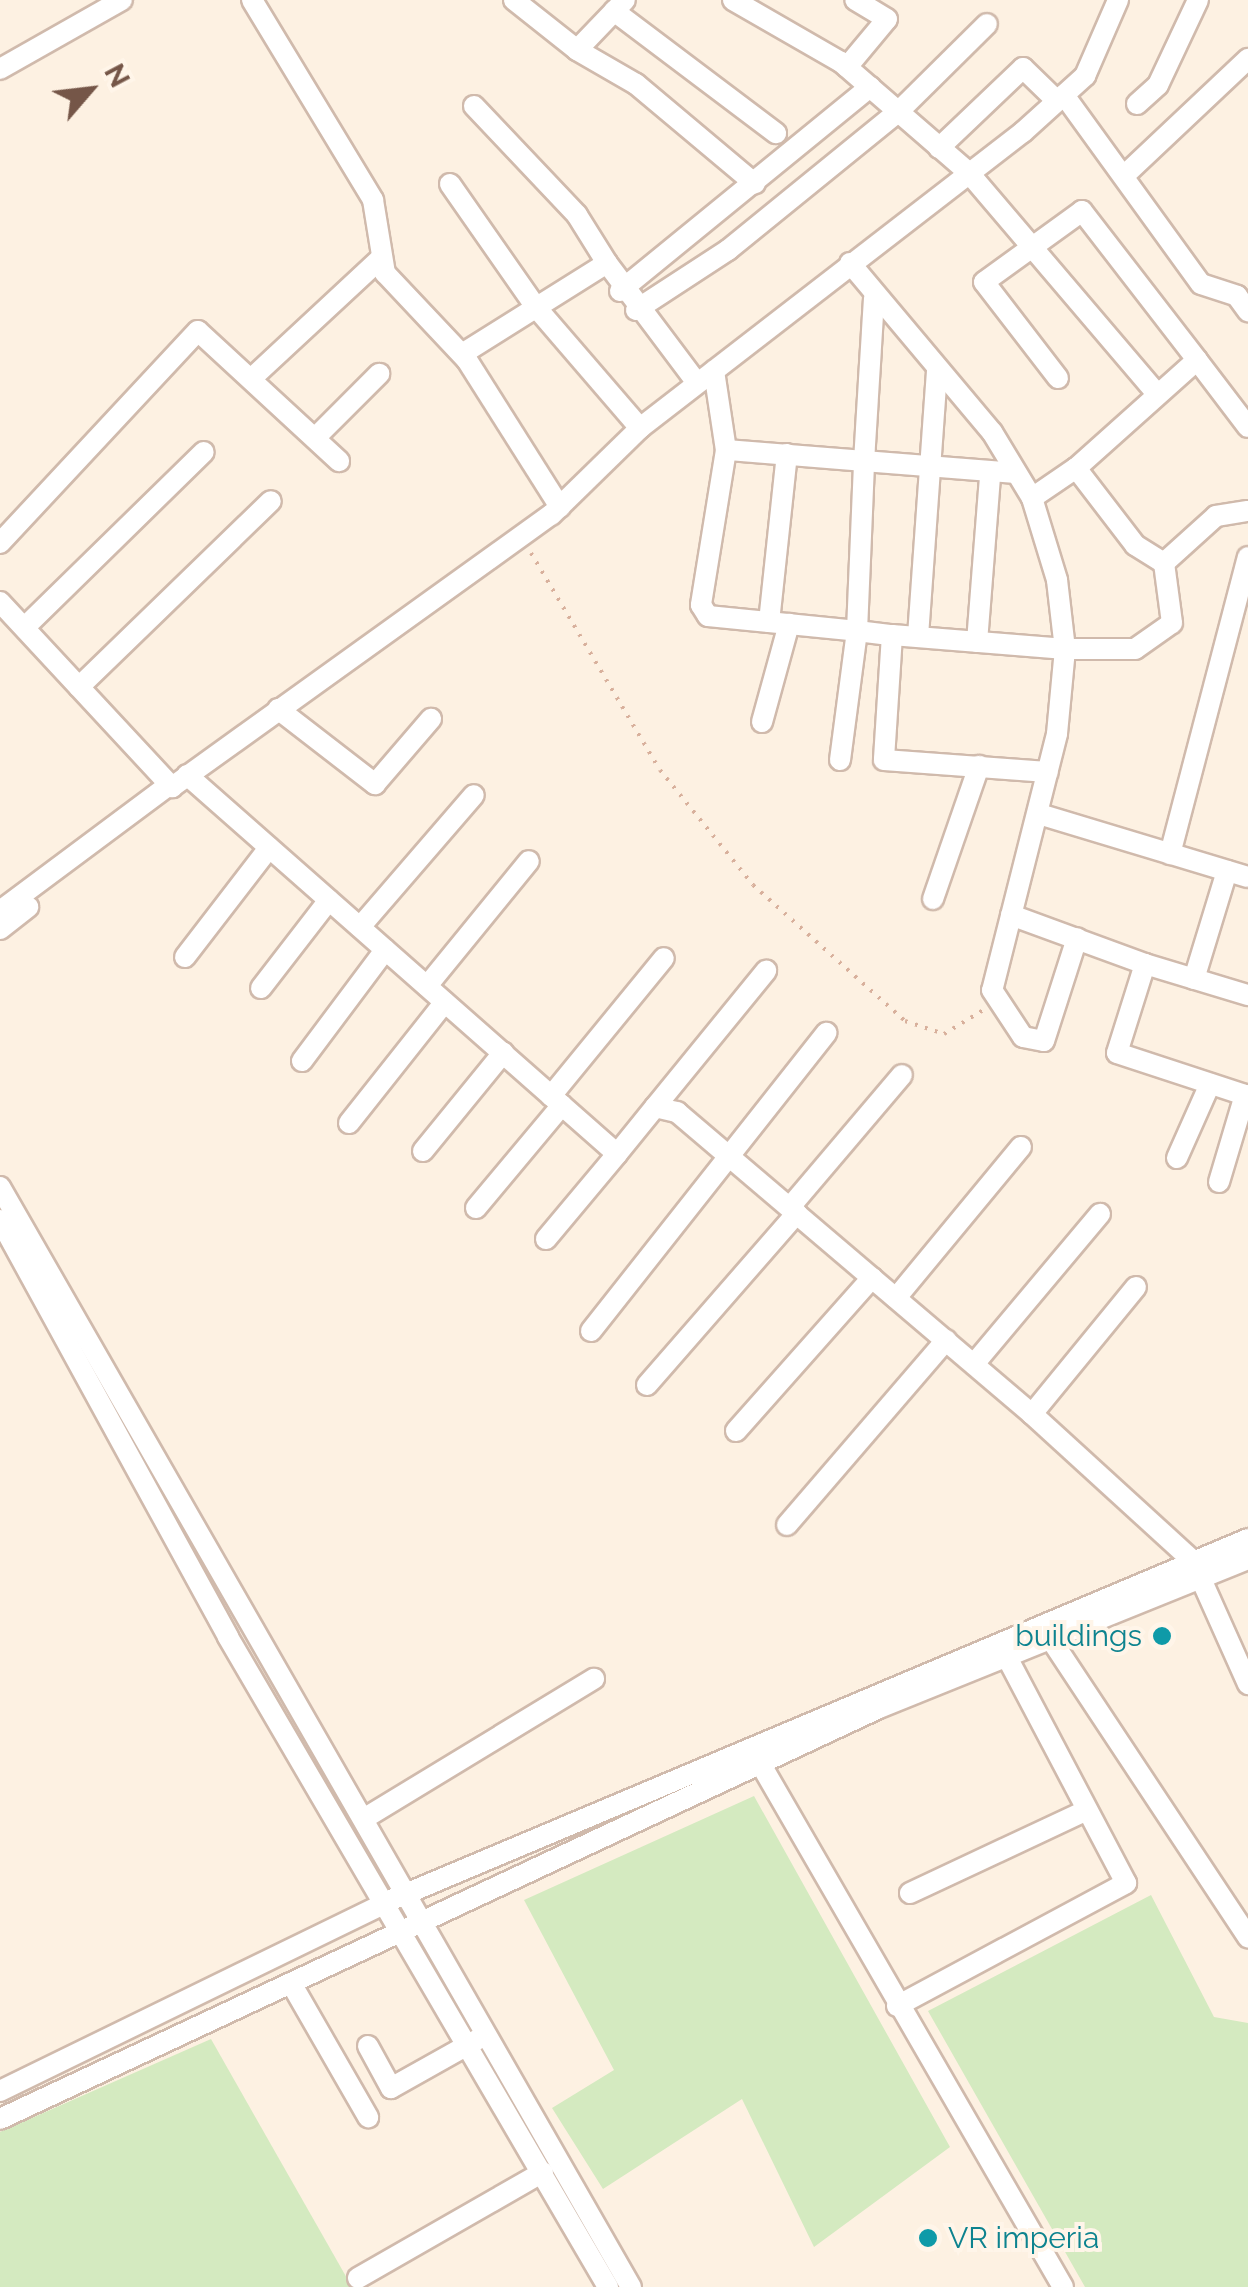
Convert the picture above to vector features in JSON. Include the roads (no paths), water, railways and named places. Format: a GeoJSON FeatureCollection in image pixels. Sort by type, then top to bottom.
{"type":"FeatureCollection","features":[{"type":"Feature","properties":{"kind":"street"},"geometry":{"type":"LineString","coordinates":[[0,70],[122,0]]}},
{"type":"Feature","properties":{"kind":"street"},"geometry":{"type":"LineString","coordinates":[[252,0],[373,200],[380,259],[462,354],[549,515]]}},
{"type":"Feature","properties":{"kind":"street"},"geometry":{"type":"LineString","coordinates":[[514,0],[577,50],[636,84],[755,184]]}},
{"type":"Feature","properties":{"kind":"street"},"geometry":{"type":"LineString","coordinates":[[733,0],[847,67],[969,173],[1156,393]]}},
{"type":"Feature","properties":{"kind":"street"},"geometry":{"type":"LineString","coordinates":[[847,67],[887,19],[856,0]]}},
{"type":"Feature","properties":{"kind":"street"},"geometry":{"type":"LineString","coordinates":[[0,912],[158,794],[549,515],[640,428],[1061,98],[1085,76],[1118,0]]}},
{"type":"Feature","properties":{"kind":"street"},"geometry":{"type":"LineString","coordinates":[[1137,104],[1158,85],[1198,0]]}},
{"type":"Feature","properties":{"kind":"street"},"geometry":{"type":"LineString","coordinates":[[577,50],[620,6],[776,133]]}},
{"type":"Feature","properties":{"kind":"street"},"geometry":{"type":"LineString","coordinates":[[636,310],[728,250],[898,112],[987,24]]}},
{"type":"Feature","properties":{"kind":"street"},"geometry":{"type":"LineString","coordinates":[[1128,172],[1248,59]]}},
{"type":"Feature","properties":{"kind":"street"},"geometry":{"type":"LineString","coordinates":[[939,148],[1022,68],[1061,98],[1128,172],[1201,284],[1237,296],[1248,312]]}},
{"type":"Feature","properties":{"kind":"street"},"geometry":{"type":"LineString","coordinates":[[620,290],[870,87]]}},
{"type":"Feature","properties":{"kind":"street"},"geometry":{"type":"LineString","coordinates":[[474,106],[576,215],[636,310],[706,377],[726,450],[703,612],[977,642],[1142,648],[1167,633],[1164,563]]}},
{"type":"Feature","properties":{"kind":"street"},"geometry":{"type":"LineString","coordinates":[[450,184],[534,306],[640,428]]}},
{"type":"Feature","properties":{"kind":"street"},"geometry":{"type":"LineString","coordinates":[[1058,378],[984,282],[1030,244],[1082,211],[1248,427]]}},
{"type":"Feature","properties":{"kind":"street"},"geometry":{"type":"LineString","coordinates":[[252,378],[346,282],[380,259]]}},
{"type":"Feature","properties":{"kind":"street"},"geometry":{"type":"LineString","coordinates":[[462,354],[606,263]]}},
{"type":"Feature","properties":{"kind":"street"},"geometry":{"type":"LineString","coordinates":[[850,263],[874,298],[938,368],[1032,498],[1065,648],[1040,814],[992,996],[1030,1039],[1044,1041],[1078,938]]}},
{"type":"Feature","properties":{"kind":"street"},"geometry":{"type":"LineString","coordinates":[[840,760],[857,631],[874,298]]}},
{"type":"Feature","properties":{"kind":"street"},"geometry":{"type":"LineString","coordinates":[[0,543],[190,332],[205,332],[339,461]]}},
{"type":"Feature","properties":{"kind":"street"},"geometry":{"type":"LineString","coordinates":[[1032,498],[1076,468],[1156,393],[1198,360]]}},
{"type":"Feature","properties":{"kind":"street"},"geometry":{"type":"LineString","coordinates":[[918,636],[938,368]]}},
{"type":"Feature","properties":{"kind":"street"},"geometry":{"type":"LineString","coordinates":[[315,438],[379,374]]}},
{"type":"Feature","properties":{"kind":"street"},"geometry":{"type":"LineString","coordinates":[[726,450],[928,470],[1016,474]]}},
{"type":"Feature","properties":{"kind":"street"},"geometry":{"type":"LineString","coordinates":[[25,627],[204,452]]}},
{"type":"Feature","properties":{"kind":"street"},"geometry":{"type":"LineString","coordinates":[[762,722],[779,623],[787,454]]}},
{"type":"Feature","properties":{"kind":"street"},"geometry":{"type":"LineString","coordinates":[[1076,468],[1135,546],[1164,563]]}},
{"type":"Feature","properties":{"kind":"street"},"geometry":{"type":"LineString","coordinates":[[977,642],[990,475]]}},
{"type":"Feature","properties":{"kind":"street"},"geometry":{"type":"LineString","coordinates":[[79,687],[271,501]]}},
{"type":"Feature","properties":{"kind":"street"},"geometry":{"type":"LineString","coordinates":[[1164,563],[1216,516],[1248,511]]}},
{"type":"Feature","properties":{"kind":"street"},"geometry":{"type":"LineString","coordinates":[[1170,854],[1248,557]]}},
{"type":"Feature","properties":{"kind":"street"},"geometry":{"type":"LineString","coordinates":[[0,602],[79,687],[158,794]]}},
{"type":"Feature","properties":{"kind":"street"},"geometry":{"type":"LineString","coordinates":[[892,634],[884,760],[1048,772]]}},
{"type":"Feature","properties":{"kind":"street"},"geometry":{"type":"LineString","coordinates":[[278,709],[375,784],[431,719]]}},
{"type":"Feature","properties":{"kind":"street"},"geometry":{"type":"LineString","coordinates":[[933,900],[979,766]]}},
{"type":"Feature","properties":{"kind":"street"},"geometry":{"type":"LineString","coordinates":[[186,775],[617,1154]]}},
{"type":"Feature","properties":{"kind":"street"},"geometry":{"type":"LineString","coordinates":[[0,929],[158,794]]}},
{"type":"Feature","properties":{"kind":"street"},"geometry":{"type":"LineString","coordinates":[[360,928],[474,796]]}},
{"type":"Feature","properties":{"kind":"street"},"geometry":{"type":"LineString","coordinates":[[1040,814],[1243,875],[1194,979]]}},
{"type":"Feature","properties":{"kind":"street"},"geometry":{"type":"LineString","coordinates":[[186,957],[269,848]]}},
{"type":"Feature","properties":{"kind":"street"},"geometry":{"type":"LineString","coordinates":[[427,986],[529,861]]}},
{"type":"Feature","properties":{"kind":"street"},"geometry":{"type":"LineString","coordinates":[[261,988],[329,900]]}},
{"type":"Feature","properties":{"kind":"street"},"geometry":{"type":"LineString","coordinates":[[1011,915],[1145,964],[1248,995]]}},
{"type":"Feature","properties":{"kind":"street"},"geometry":{"type":"LineString","coordinates":[[302,1061],[385,950]]}},
{"type":"Feature","properties":{"kind":"street"},"geometry":{"type":"LineString","coordinates":[[476,1208],[664,958]]}},
{"type":"Feature","properties":{"kind":"street"},"geometry":{"type":"LineString","coordinates":[[1145,964],[1117,1053],[1246,1096],[1219,1182]]}},
{"type":"Feature","properties":{"kind":"street"},"geometry":{"type":"LineString","coordinates":[[546,1240],[766,972]]}},
{"type":"Feature","properties":{"kind":"street"},"geometry":{"type":"LineString","coordinates":[[349,1123],[445,1002]]}},
{"type":"Feature","properties":{"kind":"street"},"geometry":{"type":"LineString","coordinates":[[590,1331],[826,1034]]}},
{"type":"Feature","properties":{"kind":"street"},"geometry":{"type":"LineString","coordinates":[[423,1150],[502,1053]]}},
{"type":"Feature","properties":{"kind":"street"},"geometry":{"type":"LineString","coordinates":[[647,1385],[902,1075]]}},
{"type":"Feature","properties":{"kind":"street"},"geometry":{"type":"LineString","coordinates":[[1177,1158],[1210,1084]]}},
{"type":"Feature","properties":{"kind":"street"},"geometry":{"type":"LineString","coordinates":[[655,1107],[677,1112],[794,1210],[1032,1414],[1198,1569],[1248,1684]]}},
{"type":"Feature","properties":{"kind":"street"},"geometry":{"type":"LineString","coordinates":[[896,1298],[1021,1147]]}},
{"type":"Feature","properties":{"kind":"street"},"geometry":{"type":"LineString","coordinates":[[0,1187],[253,1633],[365,1818],[398,1897]]}},
{"type":"Feature","properties":{"kind":"street"},"geometry":{"type":"LineString","coordinates":[[974,1364],[1100,1214]]}},
{"type":"Feature","properties":{"kind":"street"},"geometry":{"type":"LineString","coordinates":[[0,1220],[232,1645],[398,1897],[480,2038],[567,2194],[608,2287]]}},
{"type":"Feature","properties":{"kind":"street"},"geometry":{"type":"LineString","coordinates":[[736,1430],[872,1278]]}},
{"type":"Feature","properties":{"kind":"street"},"geometry":{"type":"LineString","coordinates":[[1032,1414],[1136,1287]]}},
{"type":"Feature","properties":{"kind":"street"},"geometry":{"type":"LineString","coordinates":[[787,1524],[946,1340]]}},
{"type":"Feature","properties":{"kind":"street"},"geometry":{"type":"LineString","coordinates":[[0,2119],[760,1763],[933,1676],[1050,1638],[1198,1569],[1248,1539]]}},
{"type":"Feature","properties":{"kind":"street"},"geometry":{"type":"LineString","coordinates":[[0,2091],[398,1897],[1198,1569],[1248,1559]]}},
{"type":"Feature","properties":{"kind":"street"},"geometry":{"type":"LineString","coordinates":[[208,1602],[229,1588]]}},
{"type":"Feature","properties":{"kind":"street"},"geometry":{"type":"LineString","coordinates":[[232,1645],[253,1633]]}},
{"type":"Feature","properties":{"kind":"street"},"geometry":{"type":"LineString","coordinates":[[1050,1638],[1248,1936]]}},
{"type":"Feature","properties":{"kind":"street"},"geometry":{"type":"LineString","coordinates":[[897,2006],[1126,1883],[1006,1655]]}},
{"type":"Feature","properties":{"kind":"street"},"geometry":{"type":"LineString","coordinates":[[365,1818],[594,1679]]}},
{"type":"Feature","properties":{"kind":"street"},"geometry":{"type":"LineString","coordinates":[[760,1763],[897,2006],[1063,2287]]}},
{"type":"Feature","properties":{"kind":"street"},"geometry":{"type":"LineString","coordinates":[[910,1893],[1088,1810]]}},
{"type":"Feature","properties":{"kind":"street"},"geometry":{"type":"LineString","coordinates":[[292,1983],[368,2117]]}},
{"type":"Feature","properties":{"kind":"street"},"geometry":{"type":"LineString","coordinates":[[368,2046],[391,2088],[480,2038]]}},
{"type":"Feature","properties":{"kind":"street"},"geometry":{"type":"LineString","coordinates":[[480,2038],[543,2172],[567,2194],[631,2287]]}},
{"type":"Feature","properties":{"kind":"street"},"geometry":{"type":"LineString","coordinates":[[358,2278],[543,2172]]}},
{"type":"Feature","properties":{"kind":"place","name":"buildings"},"geometry":{"type":"Point","coordinates":[1162,1636]}},
{"type":"Feature","properties":{"kind":"place","name":"VR imperia"},"geometry":{"type":"Point","coordinates":[928,2238]}}]}
